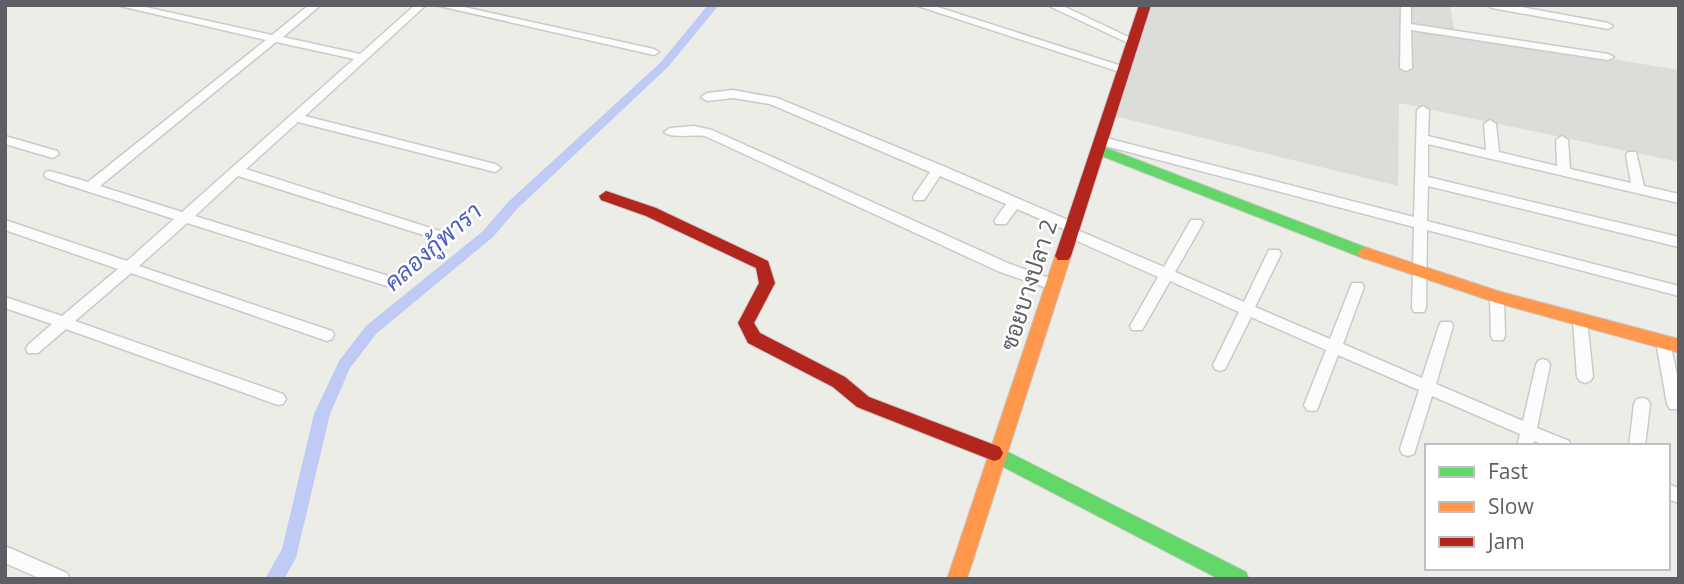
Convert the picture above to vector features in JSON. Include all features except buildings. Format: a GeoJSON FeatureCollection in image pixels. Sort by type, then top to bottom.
{"type":"FeatureCollection","features":[{"type":"Feature","properties":{"kind":"street"},"geometry":{"type":"LineString","coordinates":[[121,5],[198,24],[277,37],[362,58]]}},
{"type":"Feature","properties":{"kind":"street"},"geometry":{"type":"LineString","coordinates":[[90,187],[316,5]]}},
{"type":"Feature","properties":{"kind":"street"},"geometry":{"type":"LineString","coordinates":[[33,349],[128,268],[421,5]]}},
{"type":"Feature","properties":{"kind":"street"},"geometry":{"type":"LineString","coordinates":[[440,5],[654,51]]}},
{"type":"Feature","properties":{"kind":"street"},"geometry":{"type":"LineString","coordinates":[[920,5],[1124,70]]}},
{"type":"Feature","properties":{"kind":"street"},"geometry":{"type":"LineString","coordinates":[[1052,5],[1134,42]]}},
{"type":"Feature","properties":{"kind":"street","name":"ซอยบางปลา 2"},"geometry":{"type":"LineString","coordinates":[[957,579],[1145,5]]}},
{"type":"Feature","properties":{"kind":"street"},"geometry":{"type":"LineString","coordinates":[[1406,5],[1406,68]]}},
{"type":"Feature","properties":{"kind":"street"},"geometry":{"type":"LineString","coordinates":[[1492,5],[1608,26]]}},
{"type":"Feature","properties":{"kind":"street"},"geometry":{"type":"LineString","coordinates":[[1405,26],[1608,57]]}},
{"type":"Feature","properties":{"kind":"street"},"geometry":{"type":"LineString","coordinates":[[707,97],[733,94],[757,96],[939,169],[1015,202],[1167,275],[1428,387],[1527,438],[1554,444]]}},
{"type":"Feature","properties":{"kind":"street"},"geometry":{"type":"LineString","coordinates":[[1419,308],[1423,226],[1423,110]]}},
{"type":"Feature","properties":{"kind":"street"},"geometry":{"type":"LineString","coordinates":[[297,118],[495,168]]}},
{"type":"Feature","properties":{"kind":"street"},"geometry":{"type":"LineString","coordinates":[[1490,124],[1493,156]]}},
{"type":"Feature","properties":{"kind":"street"},"geometry":{"type":"LineString","coordinates":[[670,132],[694,130],[708,133],[1005,268],[1053,285]]}},
{"type":"Feature","properties":{"kind":"street"},"geometry":{"type":"LineString","coordinates":[[1424,139],[1679,199]]}},
{"type":"Feature","properties":{"kind":"street"},"geometry":{"type":"LineString","coordinates":[[5,140],[53,154]]}},
{"type":"Feature","properties":{"kind":"street"},"geometry":{"type":"LineString","coordinates":[[1562,140],[1564,173]]}},
{"type":"Feature","properties":{"kind":"street"},"geometry":{"type":"LineString","coordinates":[[1100,146],[1137,158],[1419,273],[1671,344],[1675,404]]}},
{"type":"Feature","properties":{"kind":"street"},"geometry":{"type":"LineString","coordinates":[[1632,155],[1638,190]]}},
{"type":"Feature","properties":{"kind":"street"},"geometry":{"type":"LineString","coordinates":[[1137,158],[1423,226],[1679,291]]}},
{"type":"Feature","properties":{"kind":"street"},"geometry":{"type":"LineString","coordinates":[[919,197],[939,169]]}},
{"type":"Feature","properties":{"kind":"street"},"geometry":{"type":"LineString","coordinates":[[237,171],[441,236]]}},
{"type":"Feature","properties":{"kind":"street"},"geometry":{"type":"LineString","coordinates":[[50,175],[390,282]]}},
{"type":"Feature","properties":{"kind":"street"},"geometry":{"type":"LineString","coordinates":[[1423,180],[1679,242]]}},
{"type":"Feature","properties":{"kind":"street"},"geometry":{"type":"LineString","coordinates":[[606,196],[651,212],[764,265],[767,283],[746,323],[754,338],[839,382],[863,402],[998,454],[1239,579]]}},
{"type":"Feature","properties":{"kind":"street"},"geometry":{"type":"LineString","coordinates":[[1001,221],[1015,202]]}},
{"type":"Feature","properties":{"kind":"street"},"geometry":{"type":"LineString","coordinates":[[1137,326],[1196,223]]}},
{"type":"Feature","properties":{"kind":"street"},"geometry":{"type":"LineString","coordinates":[[5,225],[327,335]]}},
{"type":"Feature","properties":{"kind":"street"},"geometry":{"type":"LineString","coordinates":[[1220,365],[1275,254]]}},
{"type":"Feature","properties":{"kind":"street"},"geometry":{"type":"LineString","coordinates":[[1312,405],[1357,287]]}},
{"type":"Feature","properties":{"kind":"street"},"geometry":{"type":"LineString","coordinates":[[1497,297],[1498,336]]}},
{"type":"Feature","properties":{"kind":"street"},"geometry":{"type":"LineString","coordinates":[[5,302],[278,399]]}},
{"type":"Feature","properties":{"kind":"street"},"geometry":{"type":"LineString","coordinates":[[1580,320],[1586,377]]}},
{"type":"Feature","properties":{"kind":"street"},"geometry":{"type":"LineString","coordinates":[[1408,449],[1446,326]]}},
{"type":"Feature","properties":{"kind":"street"},"geometry":{"type":"LineString","coordinates":[[1527,438],[1543,365]]}},
{"type":"Feature","properties":{"kind":"street"},"geometry":{"type":"LineString","coordinates":[[1637,444],[1642,404]]}},
{"type":"Feature","properties":{"kind":"street"},"geometry":{"type":"LineString","coordinates":[[5,554],[61,579]]}},
{"type":"Feature","properties":{"kind":"shaded area"},"geometry":{"type":"Polygon","coordinates":[[[1145,5],[1450,5],[1455,33],[1679,70],[1679,162],[1399,103],[1398,186],[1110,115],[1145,5]]]}},
{"type":"Feature","properties":{"kind":"waterway","name":"คลองกู้พารา"},"geometry":{"type":"LineString","coordinates":[[274,579],[290,552],[322,414],[344,365],[371,330],[488,234],[513,205],[664,65],[714,5]]}},
{"type":"Feature","properties":{"kind":"traffic: fast"},"geometry":{"type":"LineString","coordinates":[[1099,150],[1365,253]]}},
{"type":"Feature","properties":{"kind":"traffic: fast"},"geometry":{"type":"LineString","coordinates":[[994,453],[1239,579]]}},
{"type":"Feature","properties":{"kind":"traffic: slow"},"geometry":{"type":"LineString","coordinates":[[1365,253],[1497,297],[1679,346]]}},
{"type":"Feature","properties":{"kind":"traffic: slow"},"geometry":{"type":"LineString","coordinates":[[957,579],[1063,256]]}},
{"type":"Feature","properties":{"kind":"traffic: jam"},"geometry":{"type":"LineString","coordinates":[[1063,256],[1145,5]]}},
{"type":"Feature","properties":{"kind":"traffic: jam"},"geometry":{"type":"LineString","coordinates":[[606,196],[651,212],[763,265],[767,283],[746,323],[754,338],[839,382],[863,402],[994,453]]}}]}
